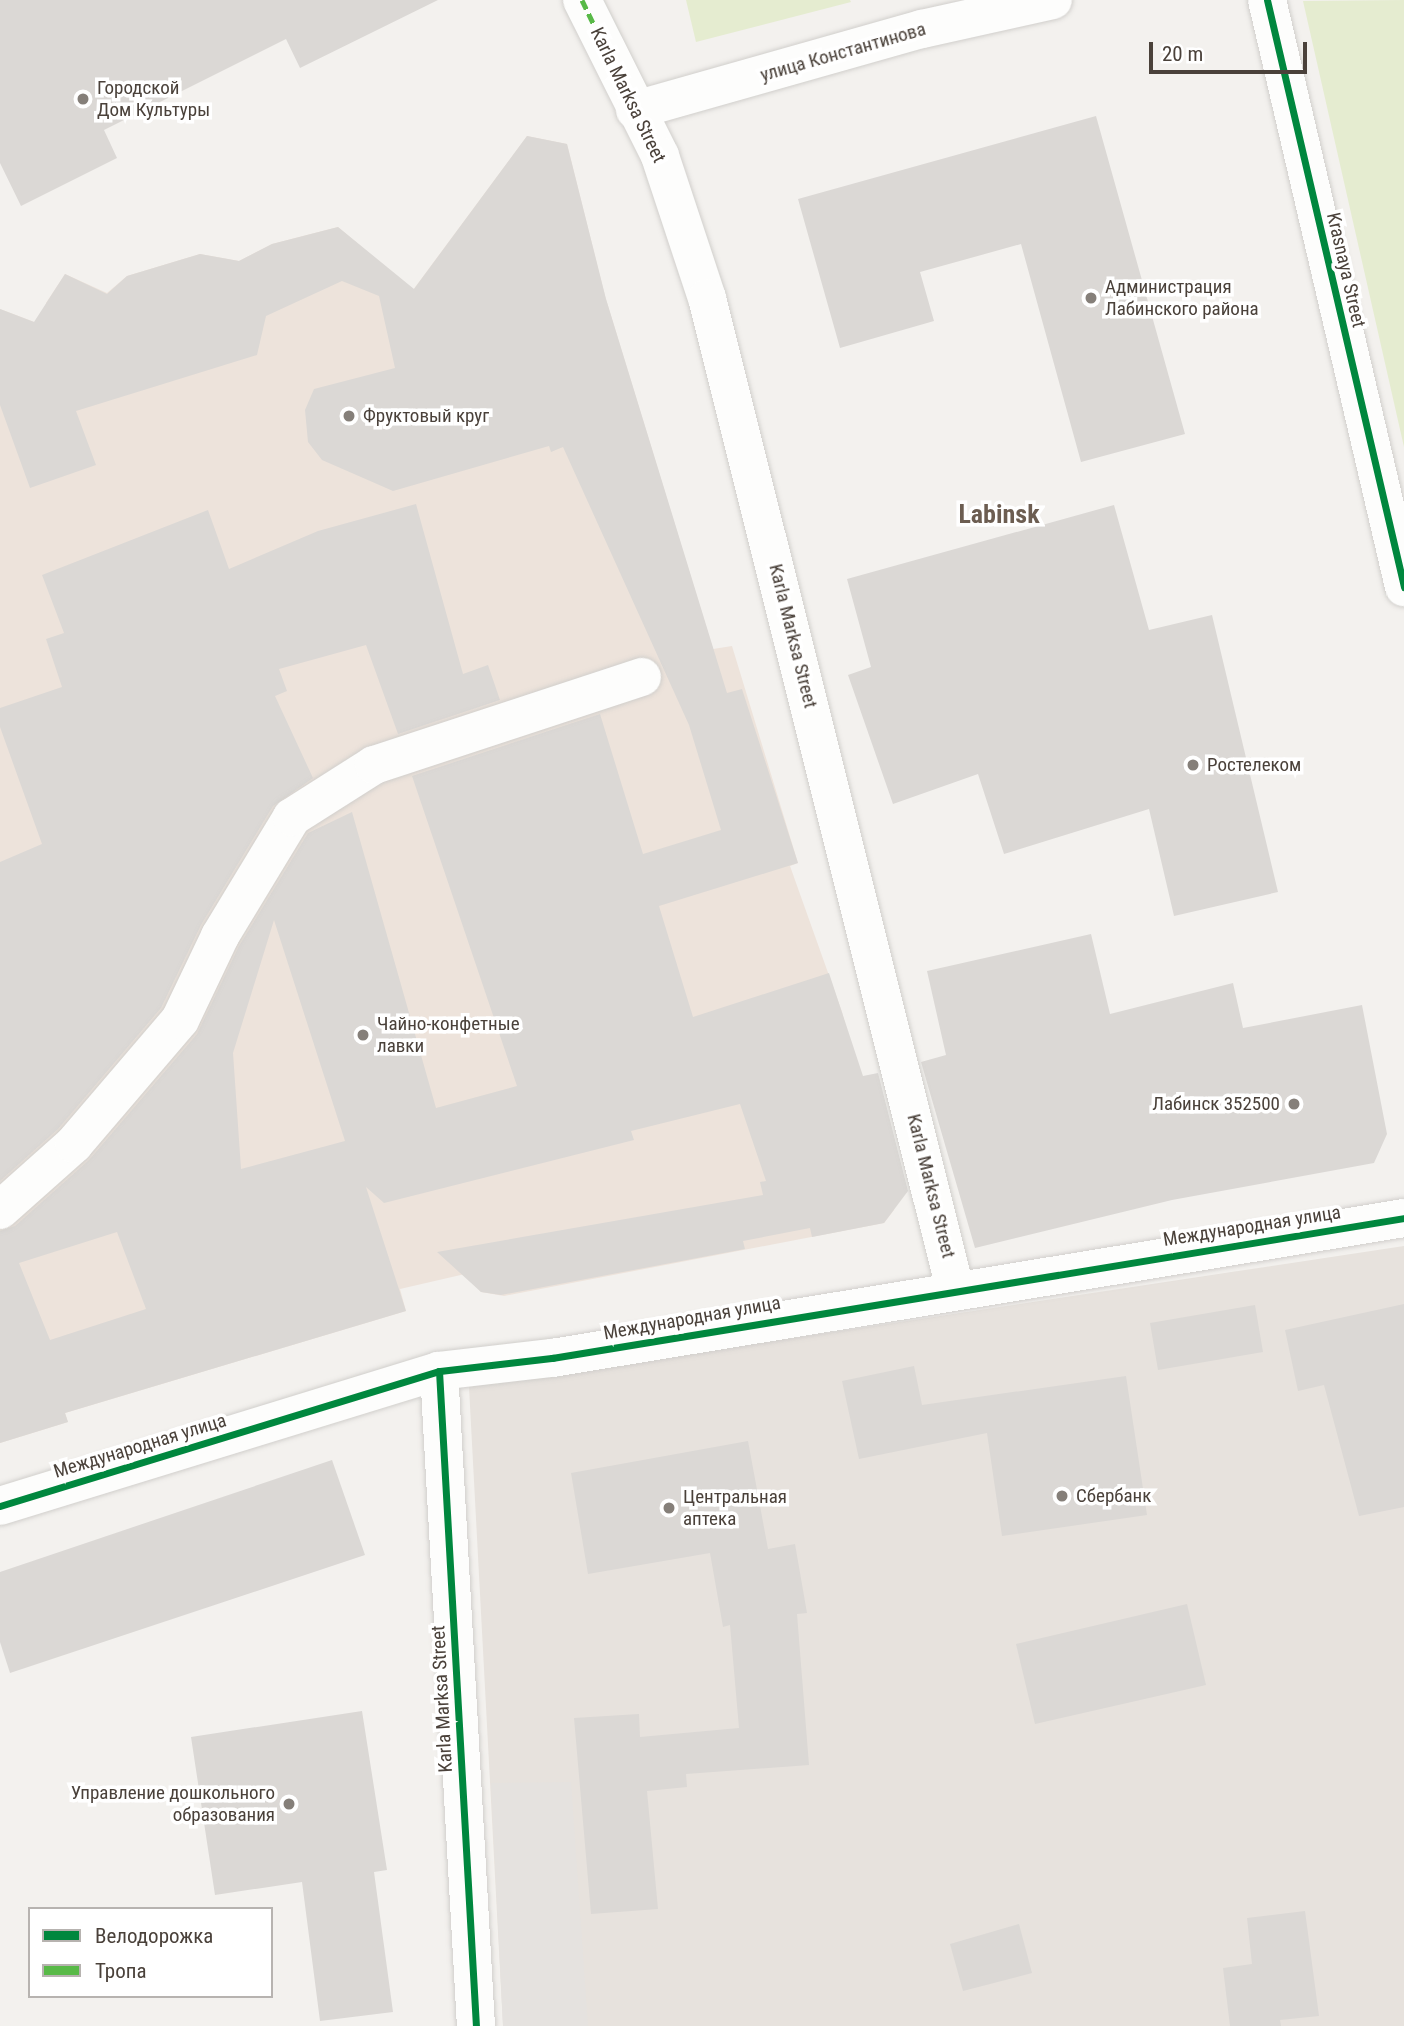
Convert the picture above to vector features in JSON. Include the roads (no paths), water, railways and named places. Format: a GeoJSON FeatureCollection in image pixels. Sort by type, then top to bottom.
{"type":"FeatureCollection","features":[{"type":"Feature","properties":{"kind":"street","name":"Karla Marksa Street"},"geometry":{"type":"LineString","coordinates":[[582,0],[660,156],[707,298],[955,1289]]}},
{"type":"Feature","properties":{"kind":"street","name":"улица Константинова"},"geometry":{"type":"LineString","coordinates":[[635,110],[922,29],[1052,0]]}},
{"type":"Feature","properties":{"kind":"street","name":"Krasnaya Street"},"geometry":{"type":"LineString","coordinates":[[1267,0],[1400,545],[1404,587]]}},
{"type":"Feature","properties":{"kind":"street"},"geometry":{"type":"LineString","coordinates":[[0,1210],[74,1144],[180,1020],[220,936],[292,817],[374,765],[642,677]]}},
{"type":"Feature","properties":{"kind":"street","name":"Международная улица"},"geometry":{"type":"LineString","coordinates":[[0,1506],[439,1371],[552,1358],[955,1289],[1404,1218]]}},
{"type":"Feature","properties":{"kind":"street","name":"Karla Marksa Street"},"geometry":{"type":"LineString","coordinates":[[439,1371],[476,2026]]}},
{"type":"Feature","properties":{"kind":"place","name":"Городской Дом Культуры"},"geometry":{"type":"Point","coordinates":[83,99]}},
{"type":"Feature","properties":{"kind":"place","name":"Администрация Лабинского района"},"geometry":{"type":"Point","coordinates":[1091,298]}},
{"type":"Feature","properties":{"kind":"place","name":"Фруктовый круг"},"geometry":{"type":"Point","coordinates":[349,416]}},
{"type":"Feature","properties":{"kind":"place","name":"Ростелеком"},"geometry":{"type":"Point","coordinates":[1193,765]}},
{"type":"Feature","properties":{"kind":"place","name":"Чайно-конфетные лавки"},"geometry":{"type":"Point","coordinates":[363,1035]}},
{"type":"Feature","properties":{"kind":"place","name":"Лабинск 352500"},"geometry":{"type":"Point","coordinates":[1294,1104]}},
{"type":"Feature","properties":{"kind":"place","name":"Сбербанк"},"geometry":{"type":"Point","coordinates":[1062,1496]}},
{"type":"Feature","properties":{"kind":"place","name":"Центральная аптека"},"geometry":{"type":"Point","coordinates":[669,1508]}},
{"type":"Feature","properties":{"kind":"place","name":"Управление дошкольного образования"},"geometry":{"type":"Point","coordinates":[289,1804]}},
{"type":"Feature","properties":{"kind":"district","name":"Labinsk"},"geometry":{"type":"Point","coordinates":[999,515]}}]}
